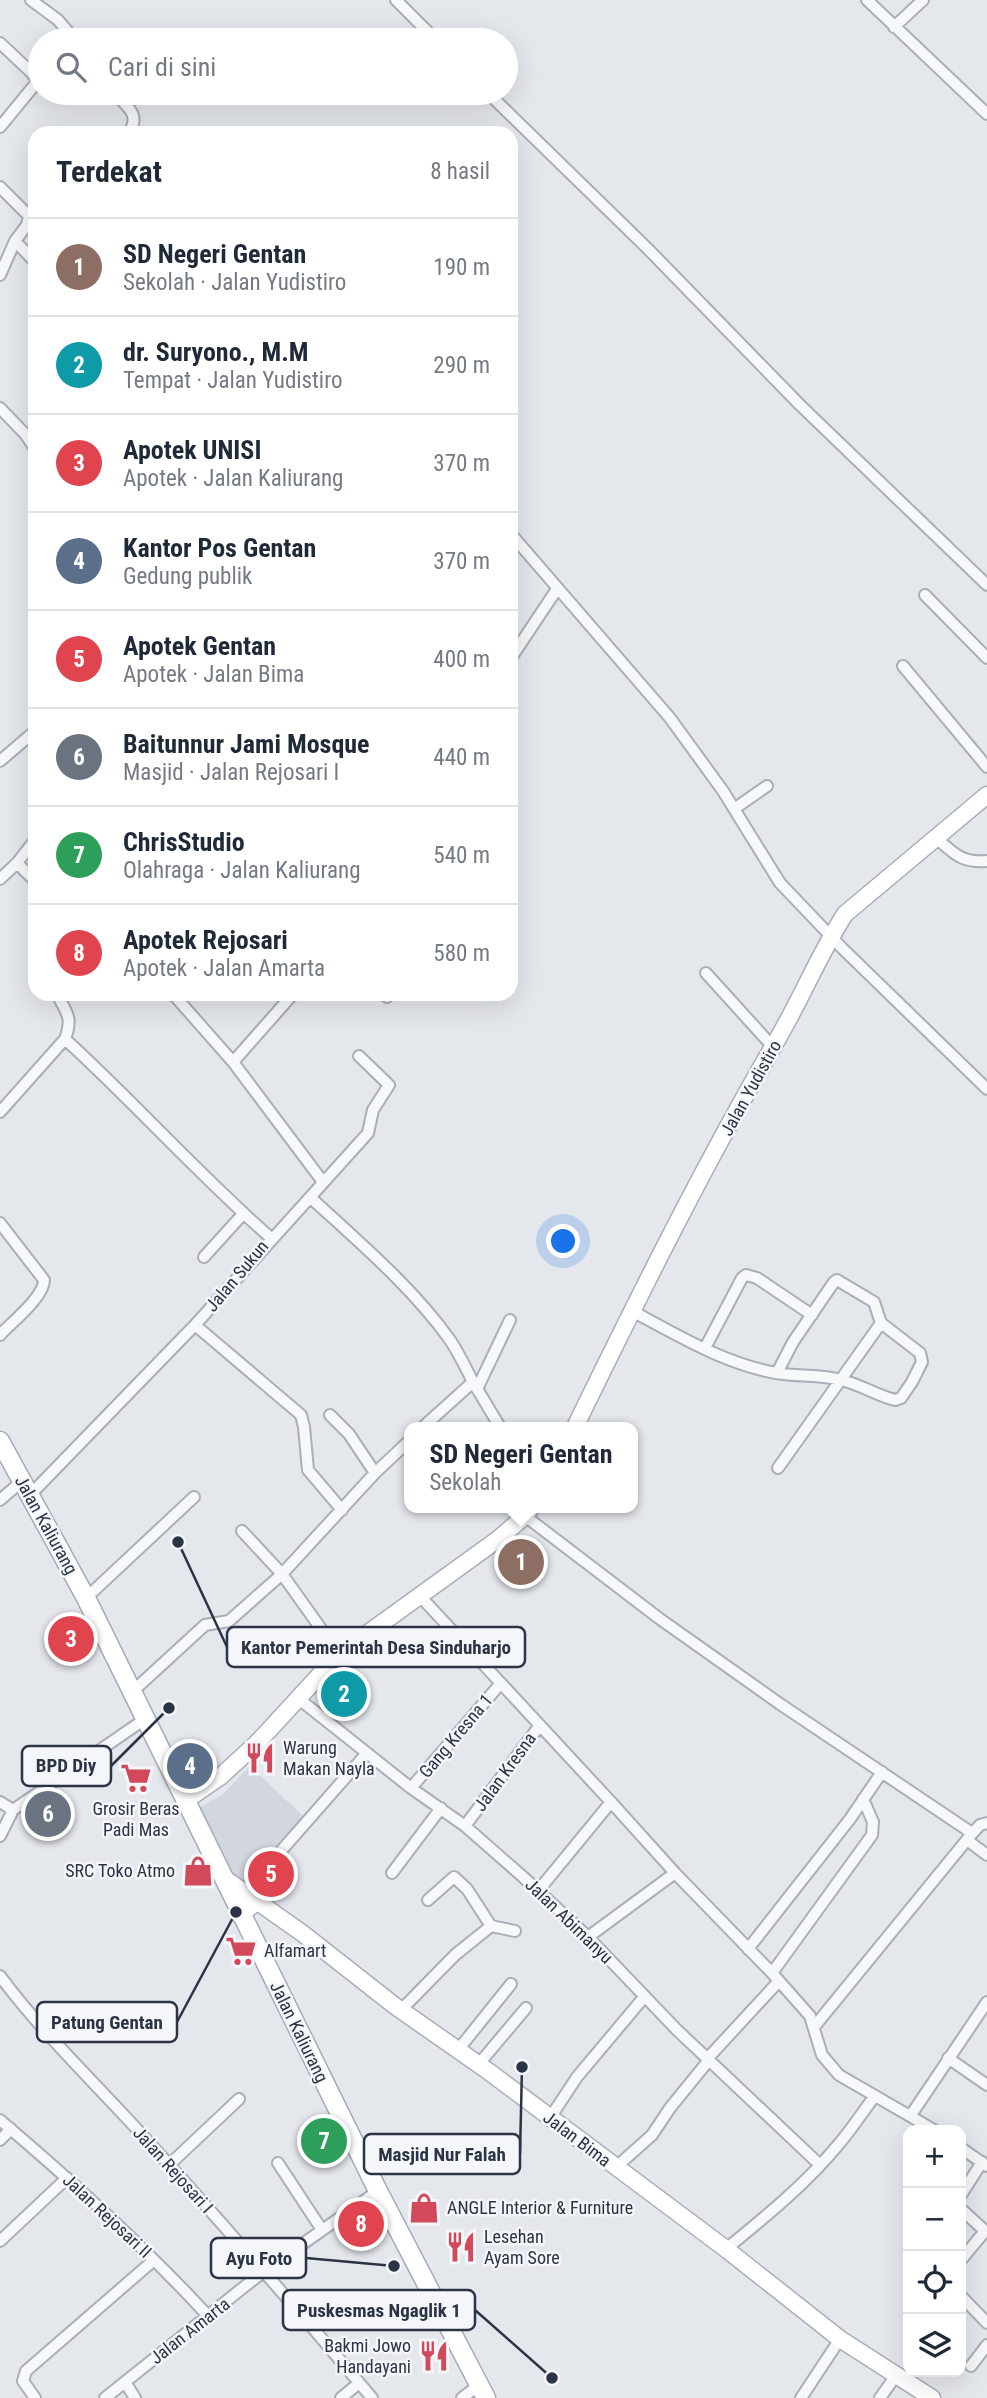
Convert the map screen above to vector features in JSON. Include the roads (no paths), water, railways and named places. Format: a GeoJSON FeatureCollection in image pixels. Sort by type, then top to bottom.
{"type":"FeatureCollection","features":[{"type":"Feature","properties":{"kind":"main road","name":"Jalan Kaliurang"},"geometry":{"type":"LineString","coordinates":[[0,1440],[86,1598],[378,2191],[483,2391]]}},
{"type":"Feature","properties":{"kind":"main road"},"geometry":{"type":"LineString","coordinates":[[240,1914],[251,1896]]}},
{"type":"Feature","properties":{"kind":"street"},"geometry":{"type":"LineString","coordinates":[[32,0],[65,28]]}},
{"type":"Feature","properties":{"kind":"street"},"geometry":{"type":"LineString","coordinates":[[396,0],[424,28]]}},
{"type":"Feature","properties":{"kind":"street"},"geometry":{"type":"LineString","coordinates":[[867,0],[987,114]]}},
{"type":"Feature","properties":{"kind":"street"},"geometry":{"type":"LineString","coordinates":[[894,27],[923,0]]}},
{"type":"Feature","properties":{"kind":"street"},"geometry":{"type":"LineString","coordinates":[[0,43],[28,69]]}},
{"type":"Feature","properties":{"kind":"street"},"geometry":{"type":"LineString","coordinates":[[0,127],[28,93]]}},
{"type":"Feature","properties":{"kind":"street"},"geometry":{"type":"LineString","coordinates":[[125,105],[133,114],[132,126]]}},
{"type":"Feature","properties":{"kind":"street"},"geometry":{"type":"LineString","coordinates":[[500,105],[648,249],[800,405],[987,585]]}},
{"type":"Feature","properties":{"kind":"street"},"geometry":{"type":"LineString","coordinates":[[0,187],[28,215]]}},
{"type":"Feature","properties":{"kind":"street"},"geometry":{"type":"LineString","coordinates":[[0,275],[15,241],[28,224]]}},
{"type":"Feature","properties":{"kind":"street"},"geometry":{"type":"LineString","coordinates":[[15,241],[28,255]]}},
{"type":"Feature","properties":{"kind":"street"},"geometry":{"type":"LineString","coordinates":[[0,408],[28,438]]}},
{"type":"Feature","properties":{"kind":"street"},"geometry":{"type":"LineString","coordinates":[[518,542],[670,718],[734,809],[780,883],[830,936],[987,1088]]}},
{"type":"Feature","properties":{"kind":"street"},"geometry":{"type":"LineString","coordinates":[[518,648],[557,589]]}},
{"type":"Feature","properties":{"kind":"street"},"geometry":{"type":"LineString","coordinates":[[925,595],[987,658]]}},
{"type":"Feature","properties":{"kind":"street"},"geometry":{"type":"LineString","coordinates":[[902,666],[987,767]]}},
{"type":"Feature","properties":{"kind":"street"},"geometry":{"type":"LineString","coordinates":[[0,761],[28,737]]}},
{"type":"Feature","properties":{"kind":"street"},"geometry":{"type":"LineString","coordinates":[[734,809],[767,786]]}},
{"type":"Feature","properties":{"kind":"street","name":"Jalan Yudistiro"},"geometry":{"type":"LineString","coordinates":[[577,1422],[661,1252],[830,936],[845,914],[987,795]]}},
{"type":"Feature","properties":{"kind":"street"},"geometry":{"type":"LineString","coordinates":[[936,838],[967,861],[987,862]]}},
{"type":"Feature","properties":{"kind":"street"},"geometry":{"type":"LineString","coordinates":[[0,879],[28,849]]}},
{"type":"Feature","properties":{"kind":"street"},"geometry":{"type":"LineString","coordinates":[[17,863],[28,874]]}},
{"type":"Feature","properties":{"kind":"street"},"geometry":{"type":"LineString","coordinates":[[706,973],[773,1047]]}},
{"type":"Feature","properties":{"kind":"street"},"geometry":{"type":"LineString","coordinates":[[2,1106],[65,1039],[70,1026],[69,1015],[61,1001]]}},
{"type":"Feature","properties":{"kind":"street"},"geometry":{"type":"LineString","coordinates":[[179,1001],[233,1062],[323,1182]]}},
{"type":"Feature","properties":{"kind":"street"},"geometry":{"type":"LineString","coordinates":[[233,1062],[287,1001]]}},
{"type":"Feature","properties":{"kind":"street","name":"Jalan Sukun"},"geometry":{"type":"LineString","coordinates":[[0,1500],[26,1488],[195,1325],[272,1239],[243,1214],[113,1083],[65,1039]]}},
{"type":"Feature","properties":{"kind":"street"},"geometry":{"type":"LineString","coordinates":[[272,1239],[368,1133],[373,1110],[389,1085],[359,1056]]}},
{"type":"Feature","properties":{"kind":"street"},"geometry":{"type":"LineString","coordinates":[[311,1198],[366,1249],[430,1315],[451,1343],[497,1422]]}},
{"type":"Feature","properties":{"kind":"street"},"geometry":{"type":"LineString","coordinates":[[204,1256],[243,1214]]}},
{"type":"Feature","properties":{"kind":"street"},"geometry":{"type":"LineString","coordinates":[[0,1223],[44,1280],[44,1285],[40,1294],[0,1335]]}},
{"type":"Feature","properties":{"kind":"street"},"geometry":{"type":"LineString","coordinates":[[705,1348],[746,1275],[757,1279],[812,1315]]}},
{"type":"Feature","properties":{"kind":"street"},"geometry":{"type":"LineString","coordinates":[[632,1311],[705,1348],[752,1367],[777,1373],[842,1380],[895,1400],[901,1398],[922,1363],[920,1353],[881,1324],[874,1302],[837,1280],[793,1342],[777,1373]]}},
{"type":"Feature","properties":{"kind":"street"},"geometry":{"type":"LineString","coordinates":[[428,1422],[455,1396],[475,1386],[510,1320]]}},
{"type":"Feature","properties":{"kind":"street"},"geometry":{"type":"LineString","coordinates":[[778,1468],[881,1324]]}},
{"type":"Feature","properties":{"kind":"street"},"geometry":{"type":"LineString","coordinates":[[195,1325],[301,1415],[308,1470],[342,1510]]}},
{"type":"Feature","properties":{"kind":"street"},"geometry":{"type":"LineString","coordinates":[[330,1415],[349,1434],[375,1473]]}},
{"type":"Feature","properties":{"kind":"street"},"geometry":{"type":"LineString","coordinates":[[132,1692],[205,1625],[229,1621],[282,1574],[375,1473],[404,1446]]}},
{"type":"Feature","properties":{"kind":"street"},"geometry":{"type":"LineString","coordinates":[[86,1598],[194,1496]]}},
{"type":"Feature","properties":{"kind":"street"},"geometry":{"type":"LineString","coordinates":[[185,1801],[220,1777],[257,1743],[339,1654],[497,1541],[527,1513]]}},
{"type":"Feature","properties":{"kind":"street"},"geometry":{"type":"LineString","coordinates":[[529,1513],[660,1619],[882,1772],[970,1837],[987,1856]]}},
{"type":"Feature","properties":{"kind":"street"},"geometry":{"type":"LineString","coordinates":[[242,1531],[282,1574],[339,1654]]}},
{"type":"Feature","properties":{"kind":"street","name":"Jalan Kresna"},"geometry":{"type":"LineString","coordinates":[[420,1596],[540,1725],[466,1826]]}},
{"type":"Feature","properties":{"kind":"street","name":"Gang Kresna 1"},"geometry":{"type":"LineString","coordinates":[[411,1788],[501,1683]]}},
{"type":"Feature","properties":{"kind":"street","name":"Jalan Abimanyu"},"geometry":{"type":"LineString","coordinates":[[299,1699],[411,1788],[466,1826],[589,1937],[708,2060],[820,2165]]}},
{"type":"Feature","properties":{"kind":"street"},"geometry":{"type":"LineString","coordinates":[[0,1836],[13,1810],[145,1719]]}},
{"type":"Feature","properties":{"kind":"street"},"geometry":{"type":"LineString","coordinates":[[540,1725],[810,2016],[818,2046],[839,2075],[926,2125]]}},
{"type":"Feature","properties":{"kind":"street"},"geometry":{"type":"LineString","coordinates":[[251,1896],[367,1753]]}},
{"type":"Feature","properties":{"kind":"street"},"geometry":{"type":"LineString","coordinates":[[748,1949],[850,1819],[882,1772]]}},
{"type":"Feature","properties":{"kind":"street"},"geometry":{"type":"LineString","coordinates":[[615,2168],[652,2135],[670,2108],[775,1977],[872,1835],[873,1822],[863,1799]]}},
{"type":"Feature","properties":{"kind":"street"},"geometry":{"type":"LineString","coordinates":[[0,1802],[13,1810]]}},
{"type":"Feature","properties":{"kind":"street"},"geometry":{"type":"LineString","coordinates":[[538,1891],[611,1802]]}},
{"type":"Feature","properties":{"kind":"street"},"geometry":{"type":"LineString","coordinates":[[392,1873],[441,1808]]}},
{"type":"Feature","properties":{"kind":"street"},"geometry":{"type":"LineString","coordinates":[[814,2027],[980,1825],[987,1824]]}},
{"type":"Feature","properties":{"kind":"street"},"geometry":{"type":"LineString","coordinates":[[589,1937],[675,1873]]}},
{"type":"Feature","properties":{"kind":"street","name":"Jalan Bima"},"geometry":{"type":"LineString","coordinates":[[224,1878],[726,2249],[841,2339],[932,2398]]}},
{"type":"Feature","properties":{"kind":"street"},"geometry":{"type":"LineString","coordinates":[[428,1900],[448,1880],[457,1878],[491,1926],[516,1931]]}},
{"type":"Feature","properties":{"kind":"street"},"geometry":{"type":"LineString","coordinates":[[401,2010],[455,1955],[491,1926]]}},
{"type":"Feature","properties":{"kind":"street","name":"Jalan Rejosari I"},"geometry":{"type":"LineString","coordinates":[[0,1976],[29,2016],[169,2165],[372,2398]]}},
{"type":"Feature","properties":{"kind":"street"},"geometry":{"type":"LineString","coordinates":[[457,2050],[511,1984]]}},
{"type":"Feature","properties":{"kind":"street"},"geometry":{"type":"LineString","coordinates":[[550,2118],[577,2077],[645,1996]]}},
{"type":"Feature","properties":{"kind":"street"},"geometry":{"type":"LineString","coordinates":[[911,2115],[987,2002]]}},
{"type":"Feature","properties":{"kind":"street"},"geometry":{"type":"LineString","coordinates":[[478,2065],[526,2008]]}},
{"type":"Feature","properties":{"kind":"street"},"geometry":{"type":"LineString","coordinates":[[948,2058],[987,2085]]}},
{"type":"Feature","properties":{"kind":"street"},"geometry":{"type":"LineString","coordinates":[[726,2249],[774,2209],[820,2165],[838,2146],[874,2097]]}},
{"type":"Feature","properties":{"kind":"street"},"geometry":{"type":"LineString","coordinates":[[169,2165],[239,2099]]}},
{"type":"Feature","properties":{"kind":"street","name":"Jalan Rejosari II"},"geometry":{"type":"LineString","coordinates":[[0,2120],[67,2178],[154,2260],[209,2317]]}},
{"type":"Feature","properties":{"kind":"street"},"geometry":{"type":"LineString","coordinates":[[0,2140],[11,2129]]}},
{"type":"Feature","properties":{"kind":"street"},"geometry":{"type":"LineString","coordinates":[[966,2151],[985,2164],[966,2189]]}},
{"type":"Feature","properties":{"kind":"street"},"geometry":{"type":"LineString","coordinates":[[278,2163],[323,2230]]}},
{"type":"Feature","properties":{"kind":"street"},"geometry":{"type":"LineString","coordinates":[[0,2241],[67,2178]]}},
{"type":"Feature","properties":{"kind":"street","name":"Jalan Amarta"},"geometry":{"type":"LineString","coordinates":[[105,2398],[264,2271],[378,2191]]}},
{"type":"Feature","properties":{"kind":"street"},"geometry":{"type":"LineString","coordinates":[[966,2214],[985,2231],[966,2254]]}},
{"type":"Feature","properties":{"kind":"street"},"geometry":{"type":"LineString","coordinates":[[35,2398],[23,2381],[26,2371],[154,2260]]}},
{"type":"Feature","properties":{"kind":"street"},"geometry":{"type":"LineString","coordinates":[[966,2301],[987,2323]]}},
{"type":"Feature","properties":{"kind":"street"},"geometry":{"type":"LineString","coordinates":[[801,2398],[841,2339]]}},
{"type":"Feature","properties":{"kind":"street"},"geometry":{"type":"LineString","coordinates":[[971,2366],[987,2345]]}},
{"type":"Feature","properties":{"kind":"street"},"geometry":{"type":"LineString","coordinates":[[880,2398],[897,2374]]}},
{"type":"Feature","properties":{"kind":"street"},"geometry":{"type":"LineString","coordinates":[[125,2382],[135,2398]]}},
{"type":"Feature","properties":{"kind":"street"},"geometry":{"type":"LineString","coordinates":[[341,2398],[359,2383]]}},
{"type":"Feature","properties":{"kind":"street"},"geometry":{"type":"LineString","coordinates":[[462,2398],[483,2391]]}},
{"type":"Feature","properties":{"kind":"place","name":"Kantor Pemerintah Desa Sinduharjo"},"geometry":{"type":"Point","coordinates":[178,1542]}},
{"type":"Feature","properties":{"kind":"place","name":"SD Negeri Gentan"},"geometry":{"type":"Point","coordinates":[521,1562]}},
{"type":"Feature","properties":{"kind":"place","name":"Apotek UNISI"},"geometry":{"type":"Point","coordinates":[71,1639]}},
{"type":"Feature","properties":{"kind":"place","name":"dr. Suryono., M.M"},"geometry":{"type":"Point","coordinates":[344,1694]}},
{"type":"Feature","properties":{"kind":"place","name":"BPD Diy"},"geometry":{"type":"Point","coordinates":[169,1708]}},
{"type":"Feature","properties":{"kind":"place","name":"Warung Makan Nayla"},"geometry":{"type":"Point","coordinates":[260,1758]}},
{"type":"Feature","properties":{"kind":"place","name":"Kantor Pos Gentan"},"geometry":{"type":"Point","coordinates":[190,1766]}},
{"type":"Feature","properties":{"kind":"place","name":"Grosir Beras Padi Mas"},"geometry":{"type":"Point","coordinates":[136,1778]}},
{"type":"Feature","properties":{"kind":"place","name":"Baitunnur Jami Mosque"},"geometry":{"type":"Point","coordinates":[48,1814]}},
{"type":"Feature","properties":{"kind":"place","name":"SRC Toko Atmo"},"geometry":{"type":"Point","coordinates":[198,1871]}},
{"type":"Feature","properties":{"kind":"place","name":"Apotek Gentan"},"geometry":{"type":"Point","coordinates":[271,1874]}},
{"type":"Feature","properties":{"kind":"place","name":"Patung Gentan"},"geometry":{"type":"Point","coordinates":[236,1912]}},
{"type":"Feature","properties":{"kind":"place","name":"Alfamart"},"geometry":{"type":"Point","coordinates":[241,1951]}},
{"type":"Feature","properties":{"kind":"place","name":"Masjid Nur Falah"},"geometry":{"type":"Point","coordinates":[522,2067]}},
{"type":"Feature","properties":{"kind":"place","name":"ChrisStudio"},"geometry":{"type":"Point","coordinates":[324,2141]}},
{"type":"Feature","properties":{"kind":"place","name":"ANGLE Interior & Furniture"},"geometry":{"type":"Point","coordinates":[424,2208]}},
{"type":"Feature","properties":{"kind":"place","name":"Apotek Rejosari"},"geometry":{"type":"Point","coordinates":[361,2224]}},
{"type":"Feature","properties":{"kind":"place","name":"Lesehan Ayam Sore"},"geometry":{"type":"Point","coordinates":[461,2247]}},
{"type":"Feature","properties":{"kind":"place","name":"Ayu Foto"},"geometry":{"type":"Point","coordinates":[394,2266]}},
{"type":"Feature","properties":{"kind":"place","name":"Bakmi Jowo Handayani"},"geometry":{"type":"Point","coordinates":[434,2356]}},
{"type":"Feature","properties":{"kind":"place","name":"Puskesmas Ngaglik 1"},"geometry":{"type":"Point","coordinates":[552,2378]}}]}
